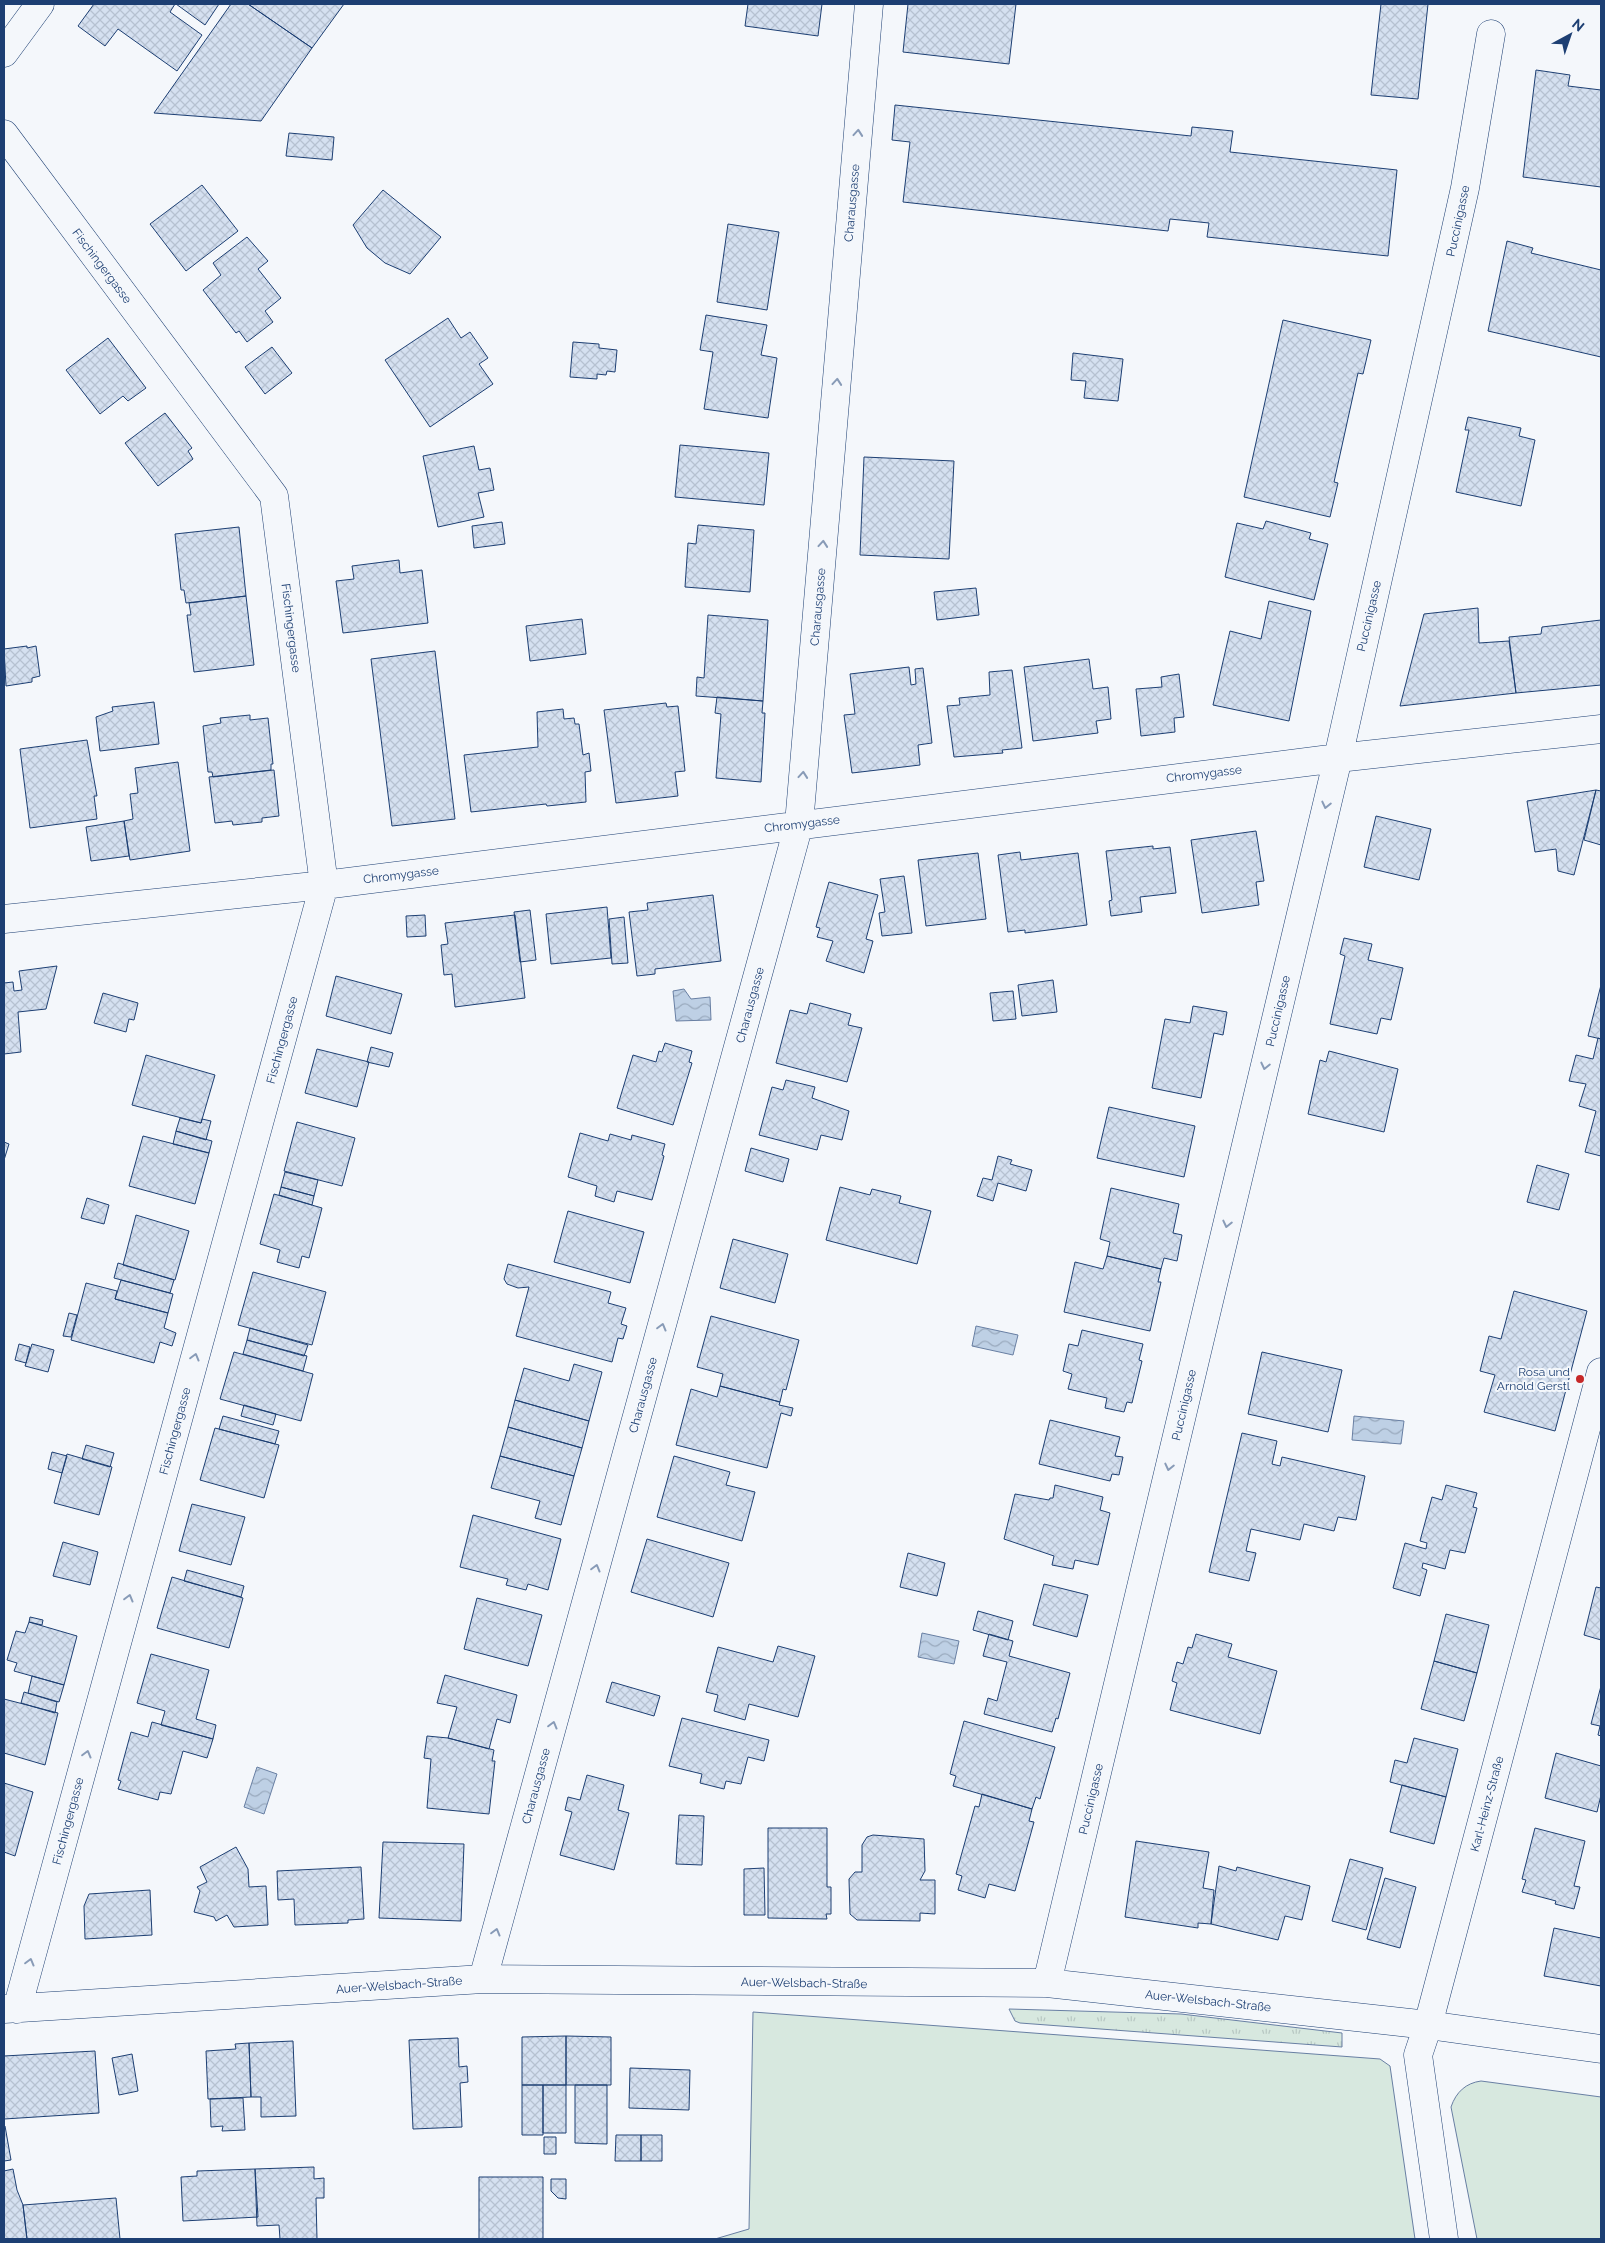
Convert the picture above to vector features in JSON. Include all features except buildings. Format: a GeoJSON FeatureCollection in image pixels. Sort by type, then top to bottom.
{"type":"FeatureCollection","features":[{"type":"Feature","properties":{"kind":"street"},"geometry":{"type":"LineString","coordinates":[[4,53],[40,4]]}},
{"type":"Feature","properties":{"kind":"street","name":"Charausgasse"},"geometry":{"type":"LineString","coordinates":[[483,1979],[799,824],[868,4]]}},
{"type":"Feature","properties":{"kind":"street","name":"Puccinigasse"},"geometry":{"type":"LineString","coordinates":[[1047,1983],[1338,758],[1465,188],[1491,34]]}},
{"type":"Feature","properties":{"kind":"street","name":"Fischingergasse"},"geometry":{"type":"LineString","coordinates":[[4,134],[274,496],[324,885],[10,2009]]}},
{"type":"Feature","properties":{"kind":"street","name":"Chromygasse"},"geometry":{"type":"LineString","coordinates":[[4,919],[324,885],[1338,758],[1601,729]]}},
{"type":"Feature","properties":{"kind":"street","name":"Karl-Heinz-Straße"},"geometry":{"type":"LineString","coordinates":[[1444,2239],[1418,2055],[1428,2025],[1601,1372]]}},
{"type":"Feature","properties":{"kind":"street","name":"Auer-Welsbach-Straße"},"geometry":{"type":"LineString","coordinates":[[10,2009],[483,1979],[1047,1983],[1428,2025],[1601,2049]]}},
{"type":"Feature","properties":{"kind":"green space"},"geometry":{"type":"Polygon","coordinates":[[[1009,2009],[1181,2014],[1342,2033],[1342,2047],[1020,2023],[1015,2021],[1009,2009]]]}},
{"type":"Feature","properties":{"kind":"green space"},"geometry":{"type":"Polygon","coordinates":[[[753,2012],[1380,2059],[1390,2066],[1415,2239],[715,2239],[749,2229],[753,2012]]]}},
{"type":"Feature","properties":{"kind":"green space"},"geometry":{"type":"Polygon","coordinates":[[[1481,2081],[1601,2097],[1601,2239],[1477,2239],[1451,2107],[1462,2089],[1481,2081]]]}},
{"type":"Feature","properties":{"kind":"water"},"geometry":{"type":"Polygon","coordinates":[[[684,989],[691,999],[710,997],[711,1020],[676,1021],[673,991],[684,989]]]}},
{"type":"Feature","properties":{"kind":"water"},"geometry":{"type":"Polygon","coordinates":[[[976,1326],[1018,1335],[1013,1355],[972,1346],[976,1326]]]}},
{"type":"Feature","properties":{"kind":"water"},"geometry":{"type":"Polygon","coordinates":[[[1354,1416],[1404,1421],[1401,1444],[1352,1440],[1354,1416]]]}},
{"type":"Feature","properties":{"kind":"water"},"geometry":{"type":"Polygon","coordinates":[[[922,1633],[959,1641],[954,1664],[918,1657],[922,1633]]]}},
{"type":"Feature","properties":{"kind":"water"},"geometry":{"type":"Polygon","coordinates":[[[257,1767],[277,1774],[264,1814],[244,1807],[257,1767]]]}},
{"type":"Feature","properties":{"kind":"place","name":"Rosa und Arnold Gerstl"},"geometry":{"type":"Point","coordinates":[1580,1379]}}]}
